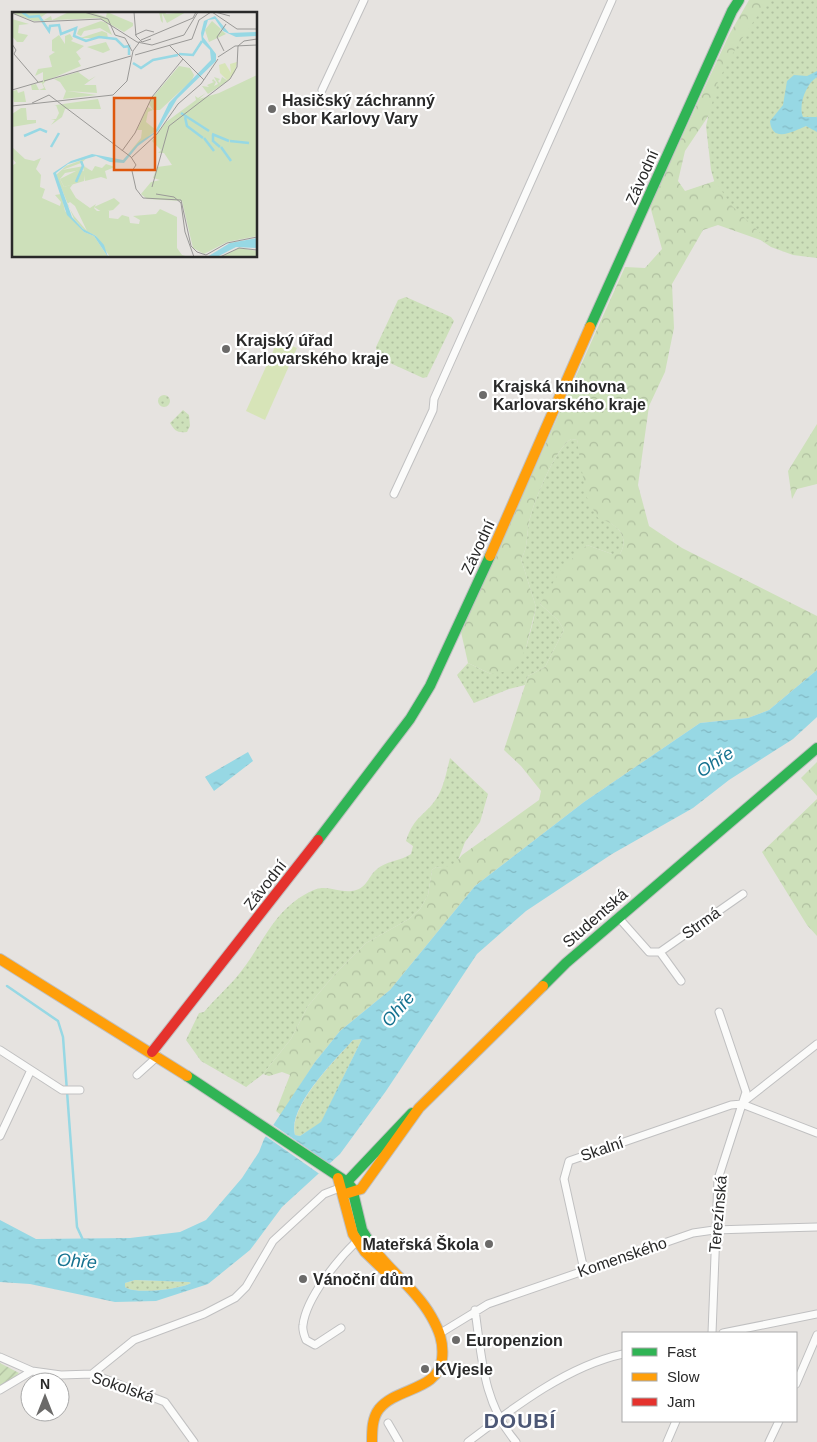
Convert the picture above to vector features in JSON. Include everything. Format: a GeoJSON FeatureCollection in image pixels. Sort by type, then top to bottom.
{"type":"FeatureCollection","features":[{"type":"Feature","properties":{"kind":"street"},"geometry":{"type":"LineString","coordinates":[[322,90],[364,0]]}},
{"type":"Feature","properties":{"kind":"street"},"geometry":{"type":"LineString","coordinates":[[394,494],[432,410],[434,399],[612,0]]}},
{"type":"Feature","properties":{"kind":"street","name":"Závodní"},"geometry":{"type":"LineString","coordinates":[[155,1054],[410,719],[430,686],[507,519],[593,319],[732,11],[739,0]]}},
{"type":"Feature","properties":{"kind":"street","name":"Studentská"},"geometry":{"type":"LineString","coordinates":[[345,1185],[419,1108],[566,963],[817,748]]}},
{"type":"Feature","properties":{"kind":"street","name":"Strmá"},"geometry":{"type":"LineString","coordinates":[[660,952],[743,894]]}},
{"type":"Feature","properties":{"kind":"street"},"geometry":{"type":"LineString","coordinates":[[618,917],[649,952],[660,952],[681,981]]}},
{"type":"Feature","properties":{"kind":"street"},"geometry":{"type":"LineString","coordinates":[[0,959],[155,1054],[250,1117],[345,1185],[357,1212],[361,1238]]}},
{"type":"Feature","properties":{"kind":"street"},"geometry":{"type":"LineString","coordinates":[[719,1012],[746,1092],[742,1104]]}},
{"type":"Feature","properties":{"kind":"street"},"geometry":{"type":"LineString","coordinates":[[742,1104],[817,1044]]}},
{"type":"Feature","properties":{"kind":"street"},"geometry":{"type":"LineString","coordinates":[[0,1050],[65,1090],[80,1090]]}},
{"type":"Feature","properties":{"kind":"street"},"geometry":{"type":"LineString","coordinates":[[137,1075],[155,1054]]}},
{"type":"Feature","properties":{"kind":"street"},"geometry":{"type":"LineString","coordinates":[[0,1136],[30,1070]]}},
{"type":"Feature","properties":{"kind":"street"},"geometry":{"type":"LineString","coordinates":[[742,1104],[817,1133]]}},
{"type":"Feature","properties":{"kind":"street","name":"Terezínská"},"geometry":{"type":"LineString","coordinates":[[712,1332],[714,1230],[718,1179],[742,1104]]}},
{"type":"Feature","properties":{"kind":"street","name":"Skalní"},"geometry":{"type":"LineString","coordinates":[[584,1270],[564,1179],[569,1161],[731,1105],[742,1104]]}},
{"type":"Feature","properties":{"kind":"street","name":"Studentská"},"geometry":{"type":"LineString","coordinates":[[345,1185],[408,1115],[419,1108]]}},
{"type":"Feature","properties":{"kind":"street"},"geometry":{"type":"LineString","coordinates":[[345,1185],[351,1227],[425,1309],[438,1332],[442,1359],[435,1376],[427,1382],[391,1398],[384,1404],[374,1422],[372,1442]]}},
{"type":"Feature","properties":{"kind":"street"},"geometry":{"type":"LineString","coordinates":[[92,1374],[134,1340],[204,1314],[235,1298],[246,1287],[272,1241],[324,1194],[345,1185]]}},
{"type":"Feature","properties":{"kind":"street","name":"Komenského"},"geometry":{"type":"LineString","coordinates":[[438,1332],[475,1310],[693,1233],[714,1230],[817,1227]]}},
{"type":"Feature","properties":{"kind":"street"},"geometry":{"type":"LineString","coordinates":[[341,1328],[315,1344],[306,1340],[302,1327],[306,1309],[336,1264],[361,1238]]}},
{"type":"Feature","properties":{"kind":"street"},"geometry":{"type":"LineString","coordinates":[[475,1310],[486,1389],[499,1416],[516,1442]]}},
{"type":"Feature","properties":{"kind":"street"},"geometry":{"type":"LineString","coordinates":[[728,1332],[817,1314]]}},
{"type":"Feature","properties":{"kind":"street"},"geometry":{"type":"LineString","coordinates":[[797,1382],[817,1335]]}},
{"type":"Feature","properties":{"kind":"street"},"geometry":{"type":"LineString","coordinates":[[468,1442],[499,1416],[586,1365],[622,1354]]}},
{"type":"Feature","properties":{"kind":"street","name":"Sokolská"},"geometry":{"type":"LineString","coordinates":[[0,1357],[32,1371],[61,1376],[92,1374],[165,1402],[174,1417],[194,1442]]}},
{"type":"Feature","properties":{"kind":"street"},"geometry":{"type":"LineString","coordinates":[[0,1390],[32,1371]]}},
{"type":"Feature","properties":{"kind":"street"},"geometry":{"type":"LineString","coordinates":[[388,1422],[399,1442]]}},
{"type":"Feature","properties":{"kind":"street"},"geometry":{"type":"LineString","coordinates":[[667,1442],[676,1422]]}},
{"type":"Feature","properties":{"kind":"street"},"geometry":{"type":"LineString","coordinates":[[770,1442],[780,1422]]}},
{"type":"Feature","properties":{"kind":"green space"},"geometry":{"type":"Polygon","coordinates":[[[749,0],[768,0],[737,46],[718,81],[709,115],[685,151],[678,181],[685,191],[715,181],[732,206],[772,244],[718,225],[703,230],[672,284],[674,328],[665,372],[649,406],[638,485],[649,526],[682,548],[817,616],[817,670],[769,710],[748,718],[700,723],[584,802],[475,886],[390,990],[340,1031],[315,1062],[281,1115],[276,1111],[290,1075],[282,1072],[269,1076],[263,1074],[291,1039],[308,1006],[335,974],[366,943],[409,919],[420,909],[428,895],[432,870],[436,867],[444,867],[454,863],[462,855],[539,800],[541,791],[521,766],[504,750],[528,676],[545,667],[564,630],[558,620],[540,604],[562,568],[587,545],[612,554],[620,554],[624,541],[620,531],[610,523],[598,518],[586,496],[577,440],[571,439],[565,444],[552,463],[530,518],[525,550],[521,559],[536,607],[526,648],[515,670],[491,674],[468,663],[461,632],[625,267],[645,268],[662,249],[650,206],[729,35],[749,0]]]}},
{"type":"Feature","properties":{"kind":"green space"},"geometry":{"type":"Polygon","coordinates":[[[764,0],[817,0],[817,258],[793,255],[771,247],[746,230],[715,184],[711,170],[706,126],[718,75],[764,0]]]}},
{"type":"Feature","properties":{"kind":"green space"},"geometry":{"type":"Polygon","coordinates":[[[406,297],[451,317],[454,321],[427,377],[423,378],[377,357],[376,347],[398,300],[406,297]]]}},
{"type":"Feature","properties":{"kind":"green space"},"geometry":{"type":"Polygon","coordinates":[[[278,340],[297,348],[265,420],[246,411],[278,340]]]}},
{"type":"Feature","properties":{"kind":"green space"},"geometry":{"type":"Polygon","coordinates":[[[162,395],[166,395],[170,401],[166,407],[162,407],[158,403],[158,399],[162,395]]]}},
{"type":"Feature","properties":{"kind":"green space"},"geometry":{"type":"Polygon","coordinates":[[[183,410],[189,415],[190,426],[187,432],[177,431],[170,423],[183,410]]]}},
{"type":"Feature","properties":{"kind":"green space"},"geometry":{"type":"Polygon","coordinates":[[[817,424],[817,484],[797,489],[792,499],[788,471],[817,424]]]}},
{"type":"Feature","properties":{"kind":"green space"},"geometry":{"type":"Polygon","coordinates":[[[571,439],[577,440],[598,517],[615,526],[620,531],[624,541],[623,547],[620,554],[612,554],[587,545],[540,604],[558,620],[564,630],[545,667],[528,676],[525,685],[509,689],[474,703],[457,675],[468,663],[491,674],[526,648],[536,607],[521,559],[524,554],[530,518],[541,487],[552,463],[565,444],[571,439]]]}},
{"type":"Feature","properties":{"kind":"green space"},"geometry":{"type":"Polygon","coordinates":[[[450,758],[488,794],[480,822],[465,842],[457,863],[446,868],[436,867],[432,870],[428,895],[420,909],[409,919],[366,943],[335,974],[308,1006],[291,1039],[263,1074],[246,1087],[201,1061],[186,1040],[199,1013],[204,1012],[235,979],[245,967],[269,929],[288,907],[300,898],[319,888],[347,891],[357,890],[364,886],[380,867],[411,854],[413,846],[406,841],[409,832],[438,796],[444,783],[450,758]]]}},
{"type":"Feature","properties":{"kind":"green space"},"geometry":{"type":"Polygon","coordinates":[[[817,762],[817,796],[801,778],[817,762]]]}},
{"type":"Feature","properties":{"kind":"green space"},"geometry":{"type":"Polygon","coordinates":[[[817,799],[817,936],[807,925],[762,852],[817,799]]]}},
{"type":"Feature","properties":{"kind":"green space"},"geometry":{"type":"Polygon","coordinates":[[[362,1039],[321,1123],[300,1136],[295,1135],[295,1124],[299,1111],[315,1084],[353,1040],[362,1039]]]}},
{"type":"Feature","properties":{"kind":"green space"},"geometry":{"type":"Polygon","coordinates":[[[135,1280],[191,1283],[178,1287],[148,1291],[138,1291],[125,1287],[125,1283],[135,1280]]]}},
{"type":"Feature","properties":{"kind":"green space"},"geometry":{"type":"Polygon","coordinates":[[[0,1363],[19,1373],[7,1384],[0,1386],[0,1363]]]}},
{"type":"Feature","properties":{"kind":"water"},"geometry":{"type":"Polygon","coordinates":[[[817,71],[817,77],[809,85],[804,95],[802,112],[803,117],[817,117],[817,132],[806,126],[790,133],[779,134],[775,132],[770,121],[783,105],[787,81],[794,75],[807,76],[817,71]]]}},
{"type":"Feature","properties":{"kind":"water","name":"Ohře"},"geometry":{"type":"Polygon","coordinates":[[[817,670],[817,717],[793,739],[729,780],[693,808],[612,854],[526,911],[477,954],[386,1091],[340,1154],[282,1207],[250,1250],[208,1284],[156,1301],[115,1302],[30,1284],[0,1282],[0,1220],[36,1239],[130,1238],[180,1232],[206,1220],[242,1178],[259,1152],[264,1139],[315,1062],[340,1031],[390,990],[475,886],[584,802],[700,723],[748,718],[769,710],[817,670]],[[362,1039],[353,1040],[314,1084],[298,1111],[294,1124],[295,1135],[300,1136],[321,1122],[362,1039]],[[135,1280],[125,1283],[125,1287],[138,1291],[148,1291],[178,1287],[191,1283],[189,1282],[135,1280]]]}},
{"type":"Feature","properties":{"kind":"water"},"geometry":{"type":"Polygon","coordinates":[[[248,752],[253,761],[214,791],[205,777],[248,752]]]}},
{"type":"Feature","properties":{"kind":"pier"},"geometry":{"type":"Polygon","coordinates":[[[272,1124],[331,1165],[321,1175],[264,1135],[272,1124]]]}},
{"type":"Feature","properties":{"kind":"waterway"},"geometry":{"type":"LineString","coordinates":[[7,986],[58,1021],[63,1037],[77,1227],[83,1240]]}},
{"type":"Feature","properties":{"kind":"traffic: fast"},"geometry":{"type":"LineString","coordinates":[[590,327],[732,11],[739,0]]}},
{"type":"Feature","properties":{"kind":"traffic: fast"},"geometry":{"type":"LineString","coordinates":[[318,840],[410,719],[430,686],[490,556]]}},
{"type":"Feature","properties":{"kind":"traffic: fast"},"geometry":{"type":"LineString","coordinates":[[543,986],[566,963],[817,748]]}},
{"type":"Feature","properties":{"kind":"traffic: fast"},"geometry":{"type":"LineString","coordinates":[[187,1076],[347,1182],[352,1188],[362,1230],[373,1248]]}},
{"type":"Feature","properties":{"kind":"traffic: fast"},"geometry":{"type":"LineString","coordinates":[[342,1187],[412,1113]]}},
{"type":"Feature","properties":{"kind":"traffic: slow"},"geometry":{"type":"LineString","coordinates":[[490,556],[590,327]]}},
{"type":"Feature","properties":{"kind":"traffic: slow"},"geometry":{"type":"LineString","coordinates":[[0,959],[187,1076]]}},
{"type":"Feature","properties":{"kind":"traffic: slow"},"geometry":{"type":"LineString","coordinates":[[345,1194],[361,1189],[419,1108],[543,986]]}},
{"type":"Feature","properties":{"kind":"traffic: slow"},"geometry":{"type":"LineString","coordinates":[[338,1178],[353,1234],[365,1252],[391,1277]]}},
{"type":"Feature","properties":{"kind":"traffic: slow"},"geometry":{"type":"LineString","coordinates":[[372,1442],[372,1429],[379,1409],[396,1396],[416,1388],[433,1377],[439,1369],[442,1359],[442,1342],[434,1321],[411,1289],[373,1248]]}},
{"type":"Feature","properties":{"kind":"traffic: jam"},"geometry":{"type":"LineString","coordinates":[[152,1052],[318,840]]}},
{"type":"Feature","properties":{"kind":"place","name":"Hasičský záchranný sbor Karlovy Vary"},"geometry":{"type":"Point","coordinates":[272,109]}},
{"type":"Feature","properties":{"kind":"place","name":"Krajský úřad Karlovarského kraje"},"geometry":{"type":"Point","coordinates":[226,349]}},
{"type":"Feature","properties":{"kind":"place","name":"Krajská knihovna Karlovarského kraje"},"geometry":{"type":"Point","coordinates":[483,395]}},
{"type":"Feature","properties":{"kind":"place","name":"Mateřská Škola"},"geometry":{"type":"Point","coordinates":[489,1244]}},
{"type":"Feature","properties":{"kind":"place","name":"Vánoční dům"},"geometry":{"type":"Point","coordinates":[303,1279]}},
{"type":"Feature","properties":{"kind":"place","name":"Europenzion"},"geometry":{"type":"Point","coordinates":[456,1340]}},
{"type":"Feature","properties":{"kind":"place","name":"KVjesle"},"geometry":{"type":"Point","coordinates":[425,1369]}},
{"type":"Feature","properties":{"kind":"district","name":"DOUBÍ"},"geometry":{"type":"Point","coordinates":[520,1420]}}]}
